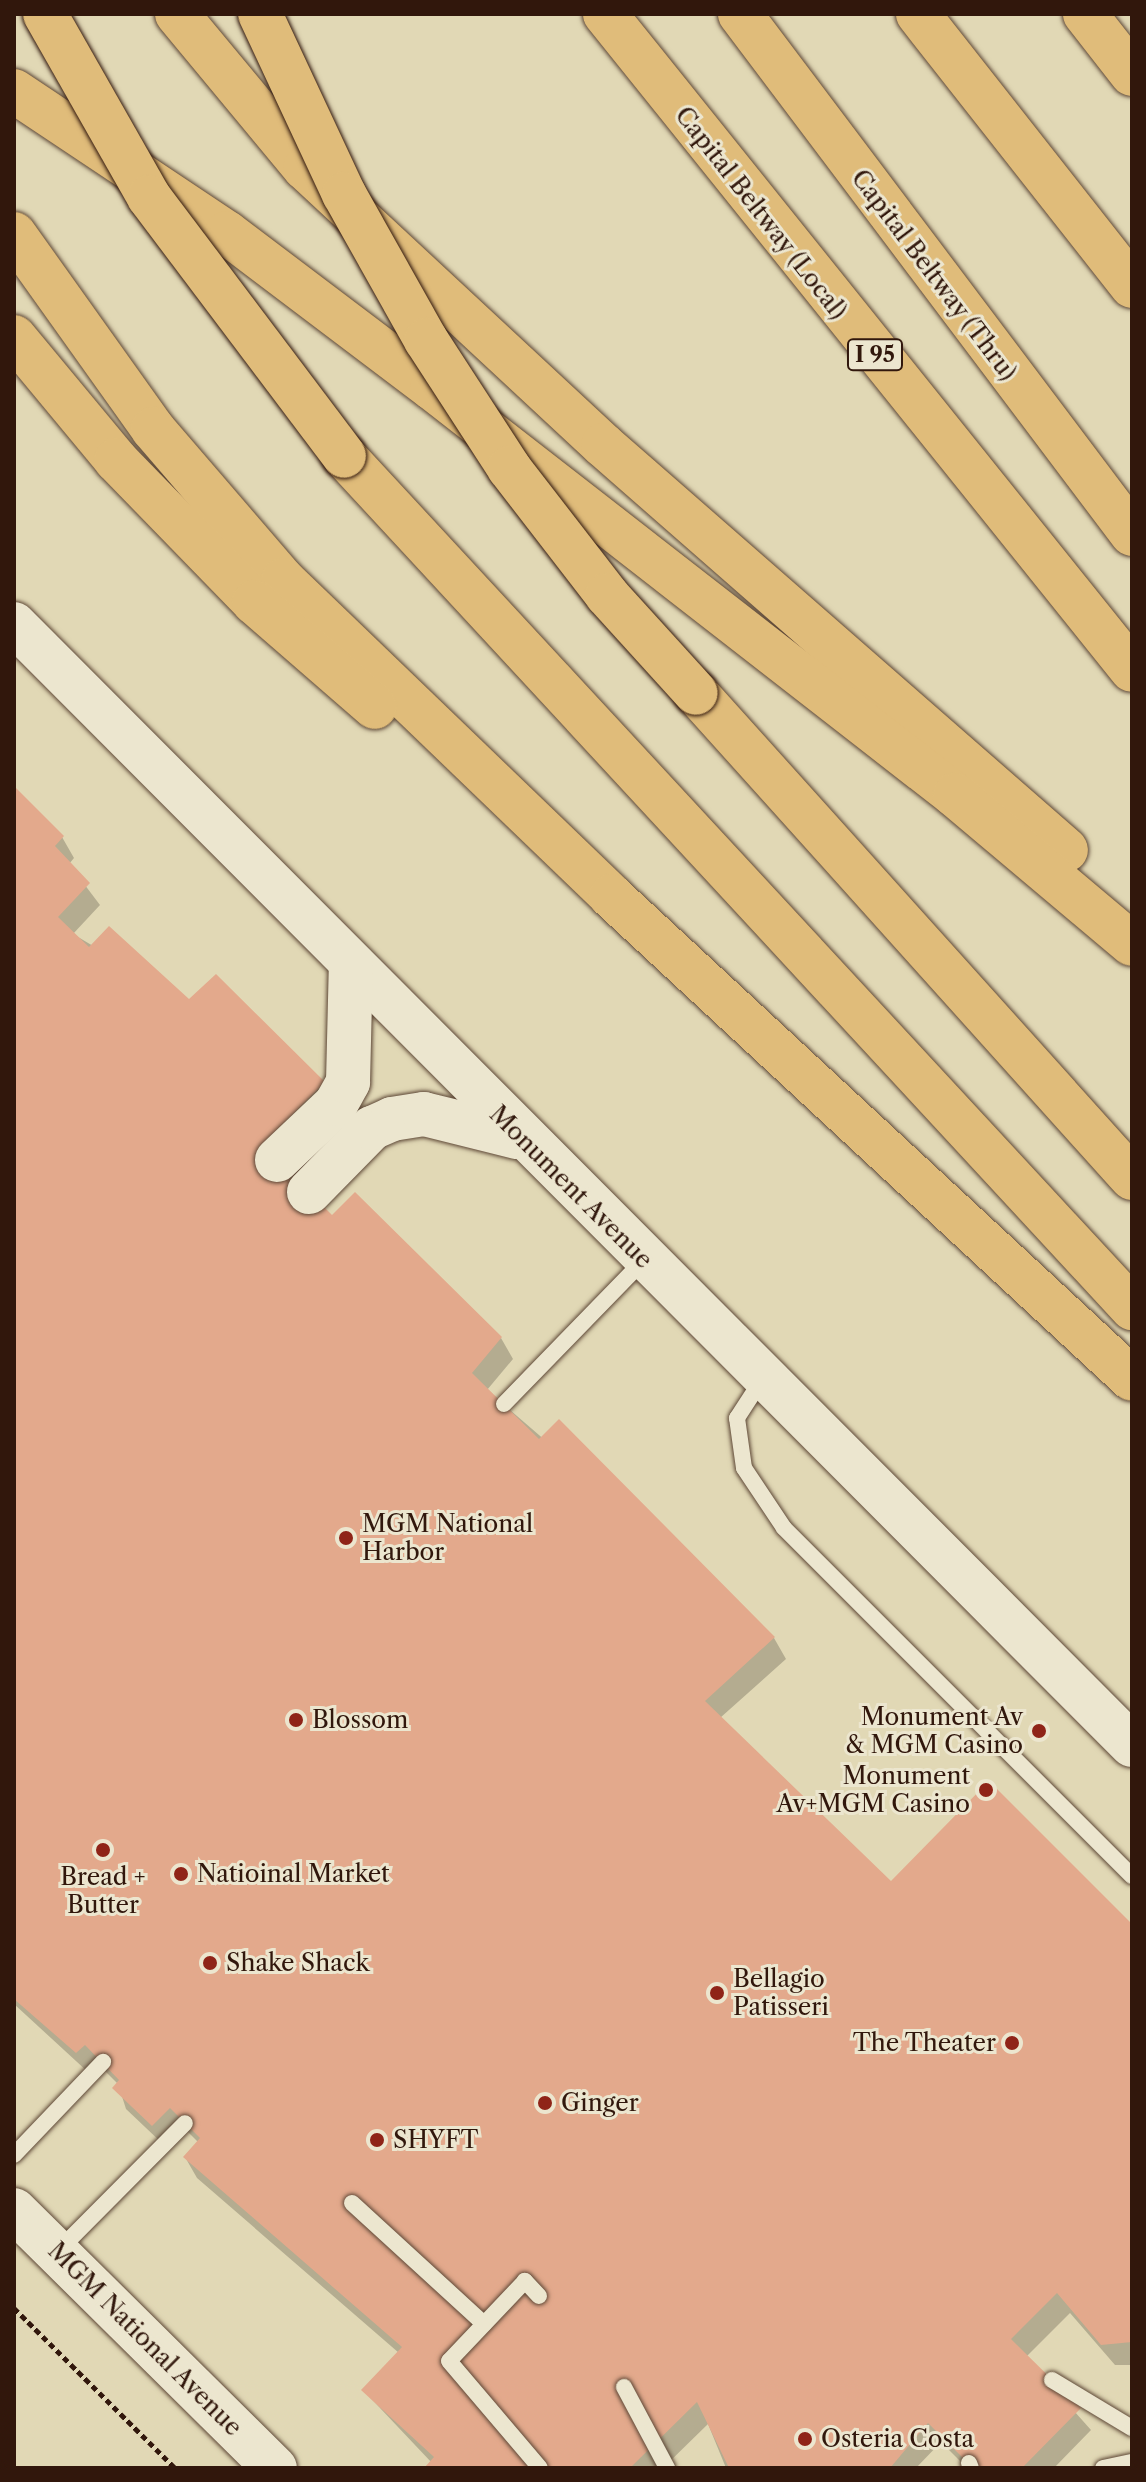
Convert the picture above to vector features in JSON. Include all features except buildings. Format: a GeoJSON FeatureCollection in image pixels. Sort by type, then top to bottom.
{"type":"FeatureCollection","features":[{"type":"Feature","properties":{"kind":"highway"},"geometry":{"type":"LineString","coordinates":[[45,14],[149,197],[344,456],[1132,1308]]}},
{"type":"Feature","properties":{"kind":"highway"},"geometry":{"type":"LineString","coordinates":[[177,14],[305,168],[603,445],[1132,909]]}},
{"type":"Feature","properties":{"kind":"highway"},"geometry":{"type":"LineString","coordinates":[[260,14],[344,194],[426,340],[509,468],[696,693],[1132,1178]]}},
{"type":"Feature","properties":{"kind":"highway","name":"Capital Beltway (Thru)"},"geometry":{"type":"LineString","coordinates":[[740,14],[1132,534]]}},
{"type":"Feature","properties":{"kind":"highway"},"geometry":{"type":"LineString","coordinates":[[918,14],[1132,286]]}},
{"type":"Feature","properties":{"kind":"highway"},"geometry":{"type":"LineString","coordinates":[[1085,14],[1132,74]]}},
{"type":"Feature","properties":{"kind":"highway","name":"Capital Beltway (Local)"},"geometry":{"type":"LineString","coordinates":[[614,25],[1132,670]]}},
{"type":"Feature","properties":{"kind":"highway"},"geometry":{"type":"LineString","coordinates":[[14,91],[227,233],[432,388],[955,795],[1132,944]]}},
{"type":"Feature","properties":{"kind":"highway"},"geometry":{"type":"LineString","coordinates":[[14,234],[153,429],[283,580],[611,896],[1132,1379]]}},
{"type":"Feature","properties":{"kind":"highway"},"geometry":{"type":"LineString","coordinates":[[14,337],[116,460],[254,602],[611,896]]}},
{"type":"Feature","properties":{"kind":"highway"},"geometry":{"type":"LineString","coordinates":[[1041,1080],[1132,1163]]}},
{"type":"Feature","properties":{"kind":"main road","name":"Monument Avenue"},"geometry":{"type":"LineString","coordinates":[[14,624],[351,963],[517,1137],[764,1377],[1132,1745]]}},
{"type":"Feature","properties":{"kind":"main road"},"geometry":{"type":"LineString","coordinates":[[277,1160],[336,1104],[348,1082],[351,963]]}},
{"type":"Feature","properties":{"kind":"main road"},"geometry":{"type":"LineString","coordinates":[[309,1192],[372,1128],[392,1119],[424,1114],[517,1137]]}},
{"type":"Feature","properties":{"kind":"main road","name":"MGM National Avenue"},"geometry":{"type":"LineString","coordinates":[[14,2210],[275,2468]]}},
{"type":"Feature","properties":{"kind":"lane"},"geometry":{"type":"LineString","coordinates":[[504,1404],[644,1260]]}},
{"type":"Feature","properties":{"kind":"lane"},"geometry":{"type":"LineString","coordinates":[[764,1377],[737,1418],[744,1468],[784,1528],[1132,1876]]}},
{"type":"Feature","properties":{"kind":"lane"},"geometry":{"type":"LineString","coordinates":[[14,2155],[103,2062]]}},
{"type":"Feature","properties":{"kind":"lane"},"geometry":{"type":"LineString","coordinates":[[57,2252],[185,2123]]}},
{"type":"Feature","properties":{"kind":"lane"},"geometry":{"type":"LineString","coordinates":[[352,2203],[484,2324]]}},
{"type":"Feature","properties":{"kind":"lane"},"geometry":{"type":"LineString","coordinates":[[539,2296],[525,2281],[449,2361],[540,2468]]}},
{"type":"Feature","properties":{"kind":"lane"},"geometry":{"type":"LineString","coordinates":[[1052,2380],[1132,2428]]}},
{"type":"Feature","properties":{"kind":"lane"},"geometry":{"type":"LineString","coordinates":[[624,2387],[667,2468]]}},
{"type":"Feature","properties":{"kind":"lane"},"geometry":{"type":"LineString","coordinates":[[1103,2468],[1132,2462]]}},
{"type":"Feature","properties":{"kind":"path"},"geometry":{"type":"LineString","coordinates":[[14,2308],[175,2468]]}},
{"type":"Feature","properties":{"kind":"place","name":"MGM National Harbor"},"geometry":{"type":"Point","coordinates":[346,1538]}},
{"type":"Feature","properties":{"kind":"place","name":"Blossom"},"geometry":{"type":"Point","coordinates":[296,1720]}},
{"type":"Feature","properties":{"kind":"place","name":"Monument Av & MGM Casino"},"geometry":{"type":"Point","coordinates":[1039,1731]}},
{"type":"Feature","properties":{"kind":"place","name":"Monument Av+MGM Casino"},"geometry":{"type":"Point","coordinates":[986,1790]}},
{"type":"Feature","properties":{"kind":"place","name":"Bread + Butter"},"geometry":{"type":"Point","coordinates":[103,1850]}},
{"type":"Feature","properties":{"kind":"place","name":"Natioinal Market"},"geometry":{"type":"Point","coordinates":[181,1874]}},
{"type":"Feature","properties":{"kind":"place","name":"Shake Shack"},"geometry":{"type":"Point","coordinates":[210,1963]}},
{"type":"Feature","properties":{"kind":"place","name":"Bellagio Patisseri"},"geometry":{"type":"Point","coordinates":[717,1993]}},
{"type":"Feature","properties":{"kind":"place","name":"The Theater"},"geometry":{"type":"Point","coordinates":[1012,2043]}},
{"type":"Feature","properties":{"kind":"place","name":"Ginger"},"geometry":{"type":"Point","coordinates":[545,2103]}},
{"type":"Feature","properties":{"kind":"place","name":"SHYFT"},"geometry":{"type":"Point","coordinates":[377,2140]}},
{"type":"Feature","properties":{"kind":"place","name":"Osteria Costa"},"geometry":{"type":"Point","coordinates":[805,2439]}}]}
